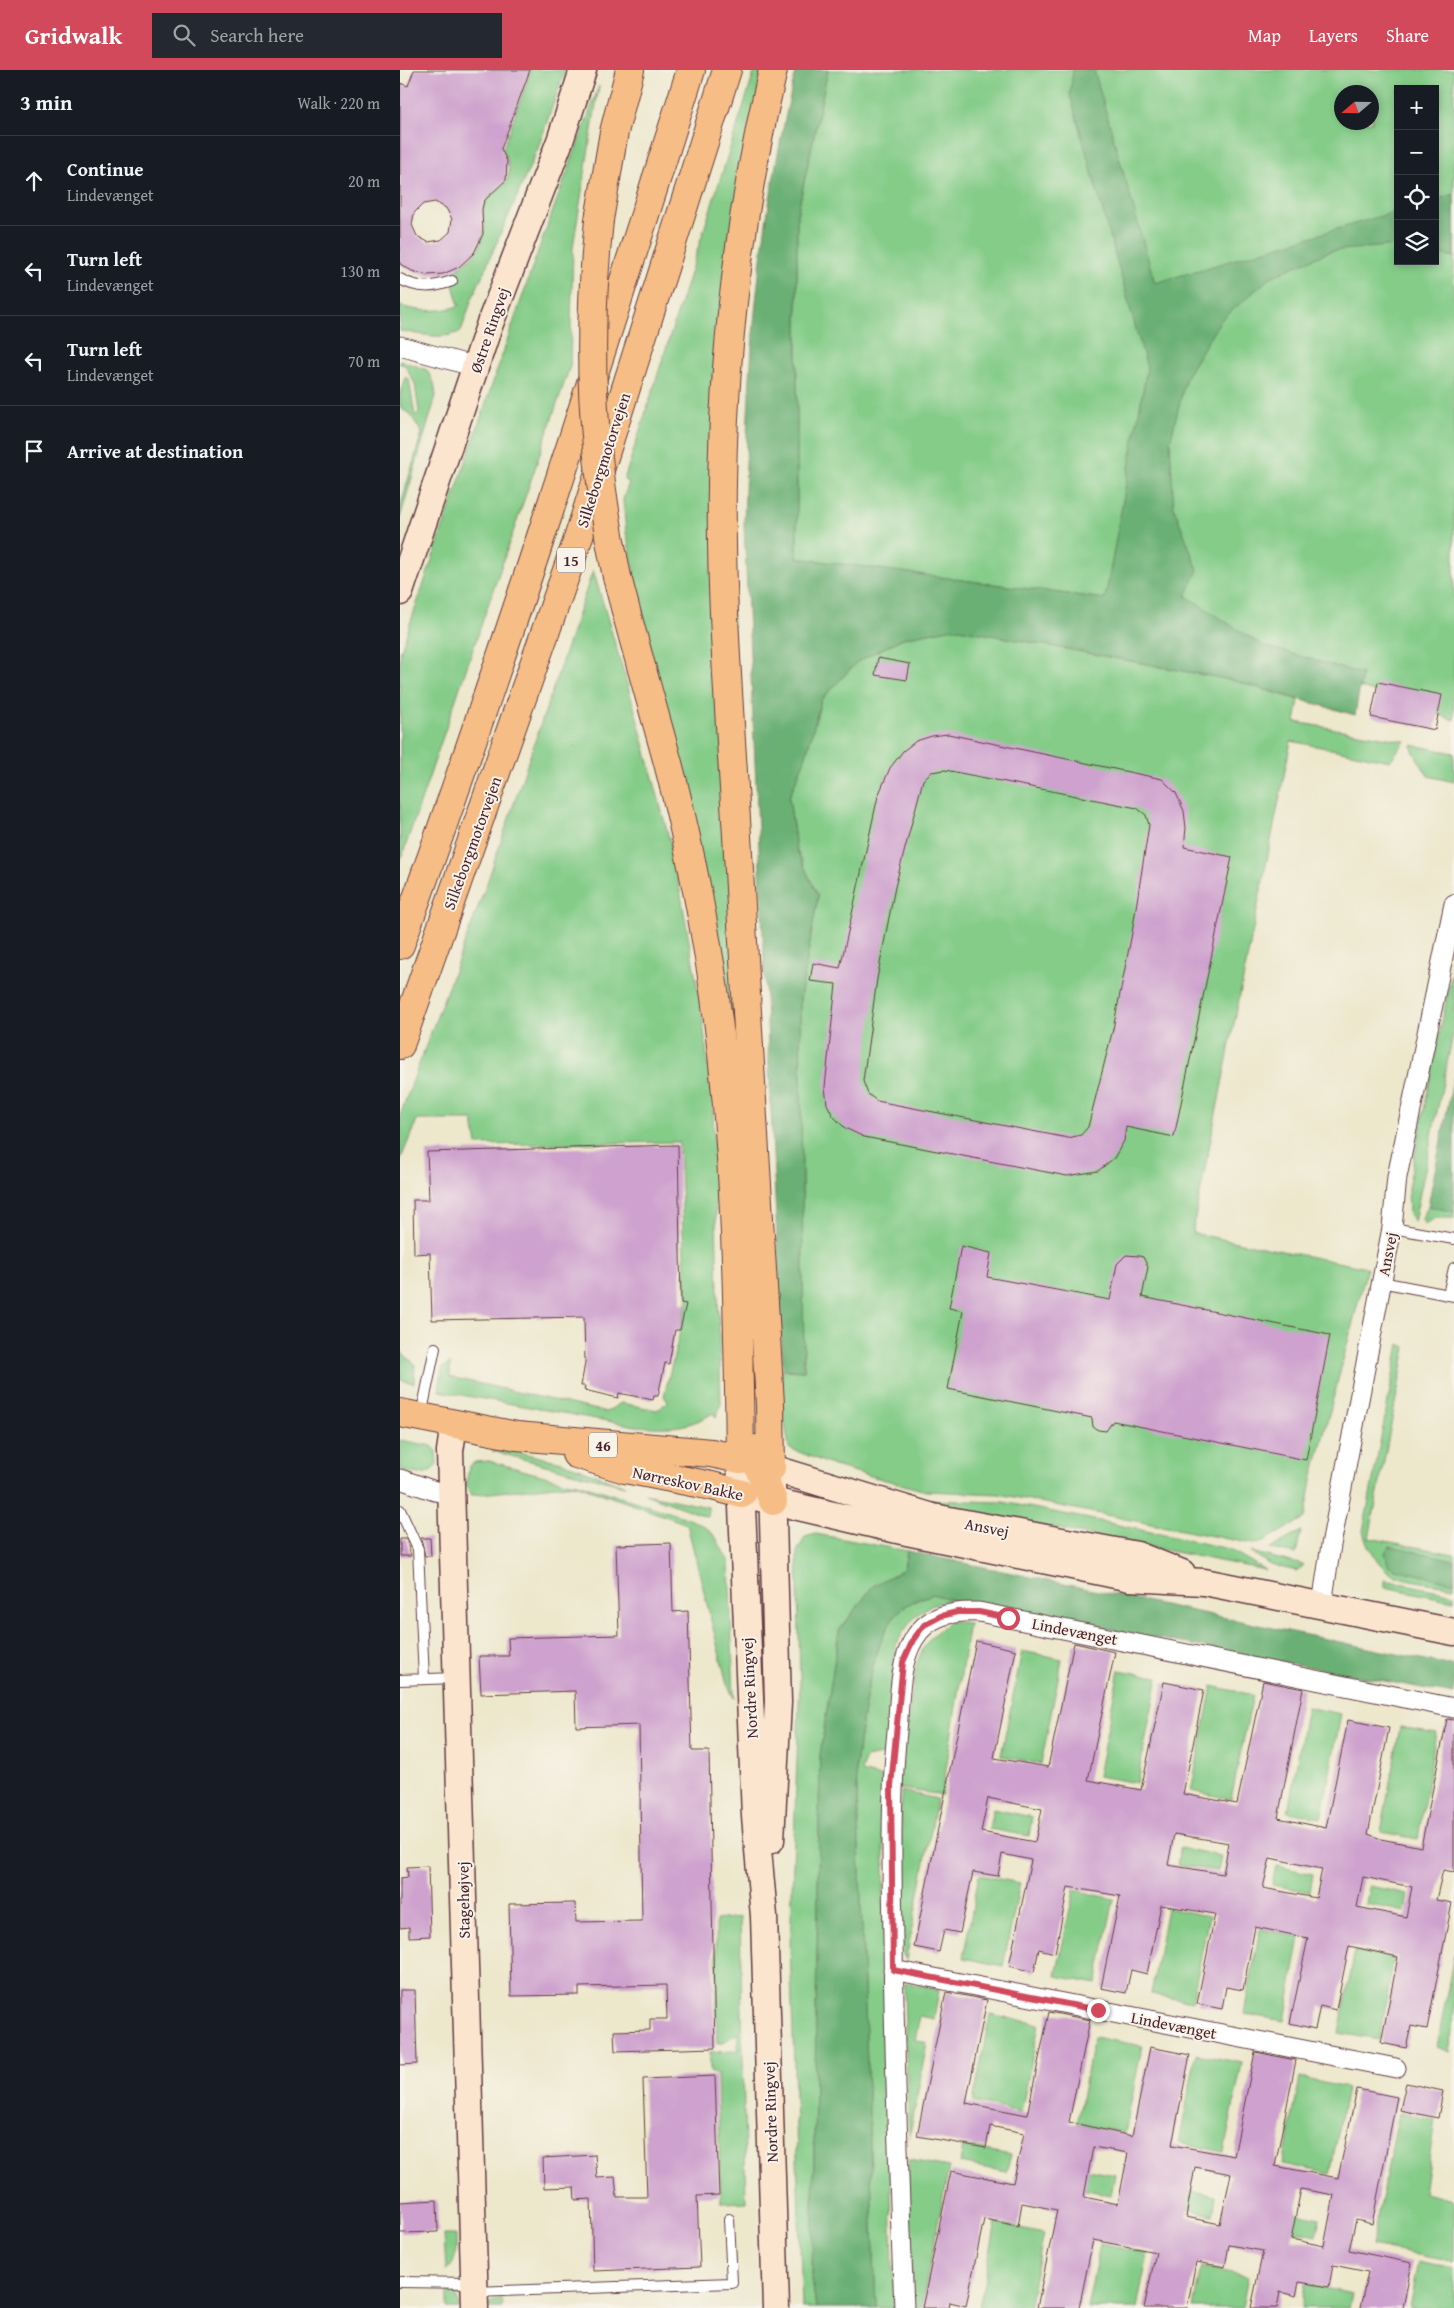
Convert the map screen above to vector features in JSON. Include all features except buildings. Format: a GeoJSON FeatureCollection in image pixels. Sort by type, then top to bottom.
{"type":"FeatureCollection","features":[{"type":"Feature","properties":{"kind":"main road"},"geometry":{"type":"LineString","coordinates":[[630,70],[610,150],[599,220],[592,306],[591,389],[602,501],[617,577],[669,765],[689,852],[721,1040],[749,1312],[757,1498]]}},
{"type":"Feature","properties":{"kind":"main road","name":"Silkeborgmotorvejen"},"geometry":{"type":"LineString","coordinates":[[400,945],[562,477],[691,70]]}},
{"type":"Feature","properties":{"kind":"main road","name":"Silkeborgmotorvejen"},"geometry":{"type":"LineString","coordinates":[[400,1045],[577,542],[727,70]]}},
{"type":"Feature","properties":{"kind":"main road"},"geometry":{"type":"LineString","coordinates":[[756,1464],[770,1404],[726,655],[722,485],[727,375],[737,267],[761,118],[773,70]]}},
{"type":"Feature","properties":{"kind":"main road","name":"Nørreskov Bakke"},"geometry":{"type":"LineString","coordinates":[[410,1415],[517,1436],[711,1453],[756,1464]]}},
{"type":"Feature","properties":{"kind":"main road","name":"Nørreskov Bakke"},"geometry":{"type":"LineString","coordinates":[[517,1436],[625,1469],[712,1486],[757,1498]]}},
{"type":"Feature","properties":{"kind":"street","name":"Østre Ringvej"},"geometry":{"type":"LineString","coordinates":[[400,592],[489,326],[560,141],[583,70]]}},
{"type":"Feature","properties":{"kind":"street"},"geometry":{"type":"LineString","coordinates":[[400,346],[476,367]]}},
{"type":"Feature","properties":{"kind":"street","name":"Ansvej"},"geometry":{"type":"LineString","coordinates":[[1322,1604],[1392,1228],[1397,1177],[1454,904]]}},
{"type":"Feature","properties":{"kind":"street","name":"Stagehøjvej"},"geometry":{"type":"LineString","coordinates":[[454,1424],[450,1451],[474,2294]]}},
{"type":"Feature","properties":{"kind":"street","name":"Ansvej"},"geometry":{"type":"LineString","coordinates":[[756,1464],[933,1517],[1137,1555],[1204,1582]]}},
{"type":"Feature","properties":{"kind":"street"},"geometry":{"type":"LineString","coordinates":[[400,1479],[435,1491],[452,1493]]}},
{"type":"Feature","properties":{"kind":"street","name":"Ansvej"},"geometry":{"type":"LineString","coordinates":[[757,1498],[902,1531],[1130,1578],[1204,1582],[1322,1604],[1454,1632]]}},
{"type":"Feature","properties":{"kind":"street","name":"Nordre Ringvej"},"geometry":{"type":"LineString","coordinates":[[757,1498],[778,1702],[772,1819],[764,1916]]}},
{"type":"Feature","properties":{"kind":"street","name":"Nordre Ringvej"},"geometry":{"type":"LineString","coordinates":[[757,1498],[755,1816],[764,1916],[776,2308]]}},
{"type":"Feature","properties":{"kind":"street","name":"Lindevænget"},"geometry":{"type":"LineString","coordinates":[[904,2308],[893,1970],[891,1786],[903,1662],[913,1640],[924,1625],[941,1616],[957,1612],[981,1613],[1454,1708]]}},
{"type":"Feature","properties":{"kind":"street","name":"Lindevænget"},"geometry":{"type":"LineString","coordinates":[[893,1970],[1396,2068]]}},
{"type":"Feature","properties":{"kind":"lane"},"geometry":{"type":"LineString","coordinates":[[400,279],[412,285],[426,288],[452,282]]}},
{"type":"Feature","properties":{"kind":"lane"},"geometry":{"type":"LineString","coordinates":[[1392,1228],[1454,1240]]}},
{"type":"Feature","properties":{"kind":"lane"},"geometry":{"type":"LineString","coordinates":[[1381,1282],[1451,1296],[1454,1268]]}},
{"type":"Feature","properties":{"kind":"lane"},"geometry":{"type":"LineString","coordinates":[[410,1415],[434,1348]]}},
{"type":"Feature","properties":{"kind":"lane"},"geometry":{"type":"LineString","coordinates":[[400,1510],[418,1549],[424,1679]]}},
{"type":"Feature","properties":{"kind":"lane"},"geometry":{"type":"LineString","coordinates":[[400,1680],[457,1678]]}},
{"type":"Feature","properties":{"kind":"lane"},"geometry":{"type":"LineString","coordinates":[[400,2282],[474,2294],[732,2283],[728,2219]]}},
{"type":"Feature","properties":{"kind":"green space"},"geometry":{"type":"Polygon","coordinates":[[[531,70],[565,70],[538,148],[472,299],[461,331],[446,336],[439,336],[400,331],[400,306],[430,310],[459,306],[450,274],[469,260],[478,249],[485,226],[483,209],[487,199],[507,180],[509,173],[508,163],[503,149],[531,70]]]}},
{"type":"Feature","properties":{"kind":"green space"},"geometry":{"type":"Polygon","coordinates":[[[755,70],[761,70],[724,338],[748,1114],[626,532],[623,500],[629,482],[624,480],[755,70]]]}},
{"type":"Feature","properties":{"kind":"green space"},"geometry":{"type":"Polygon","coordinates":[[[796,70],[828,70],[797,215],[797,558],[1105,599],[1147,368],[1070,95],[1073,70],[1094,70],[1155,283],[1394,212],[1394,245],[1331,251],[1271,277],[1220,321],[1186,377],[1170,442],[1174,508],[1198,570],[1186,596],[1262,645],[1362,674],[1355,715],[1231,680],[954,628],[903,638],[857,662],[821,700],[805,759],[789,797],[796,849],[818,896],[800,999],[804,1371],[783,1369],[744,524],[746,452],[755,308],[767,216],[782,132],[796,70]]]}},
{"type":"Feature","properties":{"kind":"green space"},"geometry":{"type":"Polygon","coordinates":[[[828,70],[1454,70],[1454,720],[1105,599],[797,558],[797,215],[828,70]]]}},
{"type":"Feature","properties":{"kind":"green space"},"geometry":{"type":"Polygon","coordinates":[[[599,86],[573,247],[570,366],[400,862],[400,653],[538,251],[599,86]]]}},
{"type":"Feature","properties":{"kind":"green space"},"geometry":{"type":"Polygon","coordinates":[[[1454,194],[1454,257],[1439,254],[1439,199],[1454,194]]]}},
{"type":"Feature","properties":{"kind":"green space"},"geometry":{"type":"Polygon","coordinates":[[[400,360],[427,370],[434,383],[436,396],[400,518],[400,507],[422,433],[410,414],[400,408],[400,394],[405,377],[409,379],[415,416],[419,412],[415,384],[405,365],[400,364],[400,360]]]}},
{"type":"Feature","properties":{"kind":"green space"},"geometry":{"type":"Polygon","coordinates":[[[593,570],[635,710],[674,857],[701,1007],[713,1105],[721,1405],[716,1417],[713,1413],[703,1419],[675,1427],[635,1426],[439,1391],[442,1368],[450,1363],[450,1377],[606,1412],[621,1403],[657,1410],[668,1402],[664,1396],[688,1299],[685,1276],[679,1142],[477,1145],[473,1120],[417,1120],[400,1161],[400,1115],[487,883],[593,570]]]}},
{"type":"Feature","properties":{"kind":"green space"},"geometry":{"type":"Polygon","coordinates":[[[954,628],[1231,680],[1299,700],[1295,722],[1405,741],[1390,761],[1291,741],[1192,1233],[1367,1268],[1313,1476],[1305,1518],[1260,1543],[1253,1544],[999,1494],[926,1491],[834,1466],[789,1448],[776,1370],[804,1371],[800,999],[818,896],[796,849],[789,797],[805,759],[821,700],[857,662],[903,638],[954,628]]]}},
{"type":"Feature","properties":{"kind":"green space"},"geometry":{"type":"Polygon","coordinates":[[[1412,745],[1454,753],[1454,782],[1428,776],[1413,751],[1412,745]]]}},
{"type":"Feature","properties":{"kind":"green space"},"geometry":{"type":"Polygon","coordinates":[[[1454,962],[1454,1030],[1414,1222],[1409,1214],[1408,1188],[1454,962]]]}},
{"type":"Feature","properties":{"kind":"green space"},"geometry":{"type":"Polygon","coordinates":[[[1454,1075],[1454,1212],[1428,1206],[1454,1075]]]}},
{"type":"Feature","properties":{"kind":"green space"},"geometry":{"type":"Polygon","coordinates":[[[1428,1206],[1454,1212],[1454,1218],[1436,1218],[1424,1224],[1422,1219],[1428,1206]]]}},
{"type":"Feature","properties":{"kind":"green space"},"geometry":{"type":"Polygon","coordinates":[[[1399,1344],[1406,1347],[1369,1538],[1454,1554],[1454,1587],[1414,1581],[1393,1575],[1374,1556],[1363,1531],[1399,1344]]]}},
{"type":"Feature","properties":{"kind":"green space"},"geometry":{"type":"Polygon","coordinates":[[[400,1351],[415,1364],[414,1383],[400,1380],[400,1351]]]}},
{"type":"Feature","properties":{"kind":"green space"},"geometry":{"type":"Polygon","coordinates":[[[400,1440],[432,1446],[436,1450],[437,1465],[429,1472],[420,1474],[400,1470],[400,1440]]]}},
{"type":"Feature","properties":{"kind":"green space"},"geometry":{"type":"Polygon","coordinates":[[[499,1448],[562,1462],[625,1486],[492,1451],[499,1448]]]}},
{"type":"Feature","properties":{"kind":"green space"},"geometry":{"type":"Polygon","coordinates":[[[489,1461],[574,1484],[574,1482],[687,1518],[704,1526],[715,1536],[729,1562],[734,1698],[727,1684],[687,1524],[575,1484],[471,1495],[466,1485],[469,1467],[475,1462],[489,1461]]]}},
{"type":"Feature","properties":{"kind":"green space"},"geometry":{"type":"Polygon","coordinates":[[[645,1494],[708,1507],[708,1517],[645,1494]]]}},
{"type":"Feature","properties":{"kind":"green space"},"geometry":{"type":"Polygon","coordinates":[[[926,1500],[1003,1502],[1109,1523],[1229,1549],[1265,1570],[958,1509],[926,1500]]]}},
{"type":"Feature","properties":{"kind":"green space"},"geometry":{"type":"Polygon","coordinates":[[[1301,1531],[1296,1554],[1270,1549],[1301,1531]]]}},
{"type":"Feature","properties":{"kind":"green space"},"geometry":{"type":"Polygon","coordinates":[[[816,1534],[907,1551],[904,1569],[873,1586],[839,1631],[820,1755],[812,2279],[816,2308],[802,2308],[790,1946],[800,1679],[797,1552],[805,1537],[816,1534]]]}},
{"type":"Feature","properties":{"kind":"green space"},"geometry":{"type":"Polygon","coordinates":[[[1390,1546],[1454,1560],[1454,1583],[1395,1569],[1388,1565],[1385,1552],[1390,1546]]]}},
{"type":"Feature","properties":{"kind":"green space"},"geometry":{"type":"Polygon","coordinates":[[[907,1551],[1454,1666],[1454,1694],[953,1600],[932,1594],[904,1607],[892,1619],[875,1657],[865,1704],[856,1766],[876,2308],[816,2308],[812,2277],[820,1755],[839,1631],[873,1586],[904,1569],[907,1551]]]}},
{"type":"Feature","properties":{"kind":"green space"},"geometry":{"type":"Polygon","coordinates":[[[1251,1552],[1304,1565],[1297,1571],[1270,1565],[1251,1552]]]}},
{"type":"Feature","properties":{"kind":"green space"},"geometry":{"type":"Polygon","coordinates":[[[1385,1580],[1454,1594],[1454,1601],[1385,1587],[1385,1580]]]}},
{"type":"Feature","properties":{"kind":"green space"},"geometry":{"type":"Polygon","coordinates":[[[932,1594],[953,1600],[933,1605],[918,1614],[906,1628],[896,1645],[888,1754],[865,1758],[861,1772],[884,1778],[884,1919],[894,2308],[876,2308],[856,1766],[870,1681],[875,1658],[883,1637],[892,1620],[904,1607],[932,1594]]]}},
{"type":"Feature","properties":{"kind":"green space"},"geometry":{"type":"Polygon","coordinates":[[[952,1621],[969,1623],[942,1795],[897,1788],[917,1663],[930,1639],[952,1621]]]}},
{"type":"Feature","properties":{"kind":"green space"},"geometry":{"type":"Polygon","coordinates":[[[1022,1651],[1062,1659],[1041,1764],[1001,1756],[1022,1651]]]}},
{"type":"Feature","properties":{"kind":"green space"},"geometry":{"type":"Polygon","coordinates":[[[1119,1670],[1158,1677],[1137,1783],[1098,1776],[1119,1670]]]}},
{"type":"Feature","properties":{"kind":"green space"},"geometry":{"type":"Polygon","coordinates":[[[1212,1686],[1253,1695],[1231,1799],[1191,1791],[1212,1686]]]}},
{"type":"Feature","properties":{"kind":"green space"},"geometry":{"type":"Polygon","coordinates":[[[1307,1707],[1341,1714],[1321,1818],[1288,1812],[1307,1707]]]}},
{"type":"Feature","properties":{"kind":"green space"},"geometry":{"type":"Polygon","coordinates":[[[1400,1727],[1436,1733],[1418,1839],[1381,1832],[1400,1727]]]}},
{"type":"Feature","properties":{"kind":"green space"},"geometry":{"type":"Polygon","coordinates":[[[901,1791],[937,1799],[906,1960],[903,1955],[901,1791]]]}},
{"type":"Feature","properties":{"kind":"green space"},"geometry":{"type":"Polygon","coordinates":[[[993,1809],[1032,1817],[1029,1836],[989,1829],[993,1809]]]}},
{"type":"Feature","properties":{"kind":"green space"},"geometry":{"type":"Polygon","coordinates":[[[1180,1848],[1221,1856],[1218,1871],[1177,1865],[1180,1848]]]}},
{"type":"Feature","properties":{"kind":"green space"},"geometry":{"type":"Polygon","coordinates":[[[1276,1866],[1313,1874],[1310,1892],[1272,1885],[1276,1866]]]}},
{"type":"Feature","properties":{"kind":"green space"},"geometry":{"type":"Polygon","coordinates":[[[979,1875],[1020,1883],[1003,1966],[963,1958],[979,1875]]]}},
{"type":"Feature","properties":{"kind":"green space"},"geometry":{"type":"Polygon","coordinates":[[[1369,1886],[1408,1894],[1405,1912],[1366,1904],[1369,1886]]]}},
{"type":"Feature","properties":{"kind":"green space"},"geometry":{"type":"Polygon","coordinates":[[[1074,1890],[1114,1899],[1096,1984],[1056,1976],[1074,1890]]]}},
{"type":"Feature","properties":{"kind":"green space"},"geometry":{"type":"Polygon","coordinates":[[[1167,1908],[1209,1916],[1192,2002],[1151,1994],[1167,1908]]]}},
{"type":"Feature","properties":{"kind":"green space"},"geometry":{"type":"Polygon","coordinates":[[[740,1917],[746,2202],[721,2203],[717,2075],[710,2072],[710,2052],[737,2051],[738,2033],[722,2043],[717,2043],[716,1920],[740,1917]]]}},
{"type":"Feature","properties":{"kind":"green space"},"geometry":{"type":"Polygon","coordinates":[[[1260,1929],[1300,1937],[1285,2021],[1244,2014],[1260,1929]]]}},
{"type":"Feature","properties":{"kind":"green space"},"geometry":{"type":"Polygon","coordinates":[[[1355,1951],[1394,1958],[1379,2040],[1339,2033],[1355,1951]]]}},
{"type":"Feature","properties":{"kind":"green space"},"geometry":{"type":"Polygon","coordinates":[[[1454,1954],[1454,2015],[1449,2052],[1437,2047],[1454,1954]]]}},
{"type":"Feature","properties":{"kind":"green space"},"geometry":{"type":"Polygon","coordinates":[[[910,1983],[939,1990],[934,2019],[920,2016],[915,2040],[927,2043],[909,2139],[904,1991],[905,1984],[910,1983]]]}},
{"type":"Feature","properties":{"kind":"green space"},"geometry":{"type":"Polygon","coordinates":[[[990,2014],[1039,2024],[1021,2112],[973,2102],[990,2014]]]}},
{"type":"Feature","properties":{"kind":"green space"},"geometry":{"type":"Polygon","coordinates":[[[1094,2037],[1142,2046],[1125,2133],[1077,2124],[1094,2037]]]}},
{"type":"Feature","properties":{"kind":"green space"},"geometry":{"type":"Polygon","coordinates":[[[1196,2054],[1242,2063],[1224,2152],[1179,2143],[1196,2054]]]}},
{"type":"Feature","properties":{"kind":"green space"},"geometry":{"type":"Polygon","coordinates":[[[1300,2078],[1347,2088],[1330,2174],[1283,2164],[1300,2078]]]}},
{"type":"Feature","properties":{"kind":"green space"},"geometry":{"type":"Polygon","coordinates":[[[1399,2113],[1435,2120],[1424,2193],[1454,2200],[1454,2262],[1371,2246],[1399,2113]]]}},
{"type":"Feature","properties":{"kind":"green space"},"geometry":{"type":"Polygon","coordinates":[[[963,2146],[1011,2155],[1006,2172],[960,2163],[963,2146]]]}},
{"type":"Feature","properties":{"kind":"green space"},"geometry":{"type":"Polygon","coordinates":[[[908,2160],[949,2167],[921,2308],[913,2308],[908,2160]]]}},
{"type":"Feature","properties":{"kind":"green space"},"geometry":{"type":"Polygon","coordinates":[[[1067,2166],[1115,2175],[1111,2195],[1063,2185],[1067,2166]]]}},
{"type":"Feature","properties":{"kind":"green space"},"geometry":{"type":"Polygon","coordinates":[[[1170,2188],[1216,2195],[1213,2215],[1165,2204],[1170,2188]]]}},
{"type":"Feature","properties":{"kind":"green space"},"geometry":{"type":"Polygon","coordinates":[[[1272,2208],[1320,2218],[1316,2236],[1268,2225],[1272,2208]]]}},
{"type":"Feature","properties":{"kind":"green space"},"geometry":{"type":"Polygon","coordinates":[[[996,2223],[1044,2233],[1029,2308],[979,2308],[996,2223]]]}},
{"type":"Feature","properties":{"kind":"green space"},"geometry":{"type":"Polygon","coordinates":[[[444,2235],[456,2235],[456,2250],[453,2264],[446,2271],[444,2235]]]}},
{"type":"Feature","properties":{"kind":"green space"},"geometry":{"type":"Polygon","coordinates":[[[1100,2244],[1148,2254],[1137,2308],[1087,2308],[1100,2244]]]}},
{"type":"Feature","properties":{"kind":"green space"},"geometry":{"type":"Polygon","coordinates":[[[1418,2262],[1454,2269],[1454,2308],[1409,2308],[1418,2262]]]}},
{"type":"Feature","properties":{"kind":"green space"},"geometry":{"type":"Polygon","coordinates":[[[1201,2267],[1248,2276],[1242,2308],[1193,2308],[1201,2267]]]}},
{"type":"Feature","properties":{"kind":"green space"},"geometry":{"type":"Polygon","coordinates":[[[1305,2284],[1352,2294],[1349,2308],[1301,2308],[1305,2284]]]}},
{"type":"Feature","properties":{"kind":"green space"},"geometry":{"type":"Polygon","coordinates":[[[447,2288],[457,2295],[459,2308],[447,2308],[447,2288]]]}},
{"type":"Feature","properties":{"kind":"green space"},"geometry":{"type":"Polygon","coordinates":[[[502,2299],[502,2308],[487,2308],[486,2304],[502,2299]]]}},
{"type":"Feature","properties":{"kind":"route"},"geometry":{"type":"LineString","coordinates":[[1008,1618],[979,1612],[957,1612],[941,1616],[924,1625],[913,1640],[903,1662],[891,1786],[893,1970],[1098,2010]]}}]}
